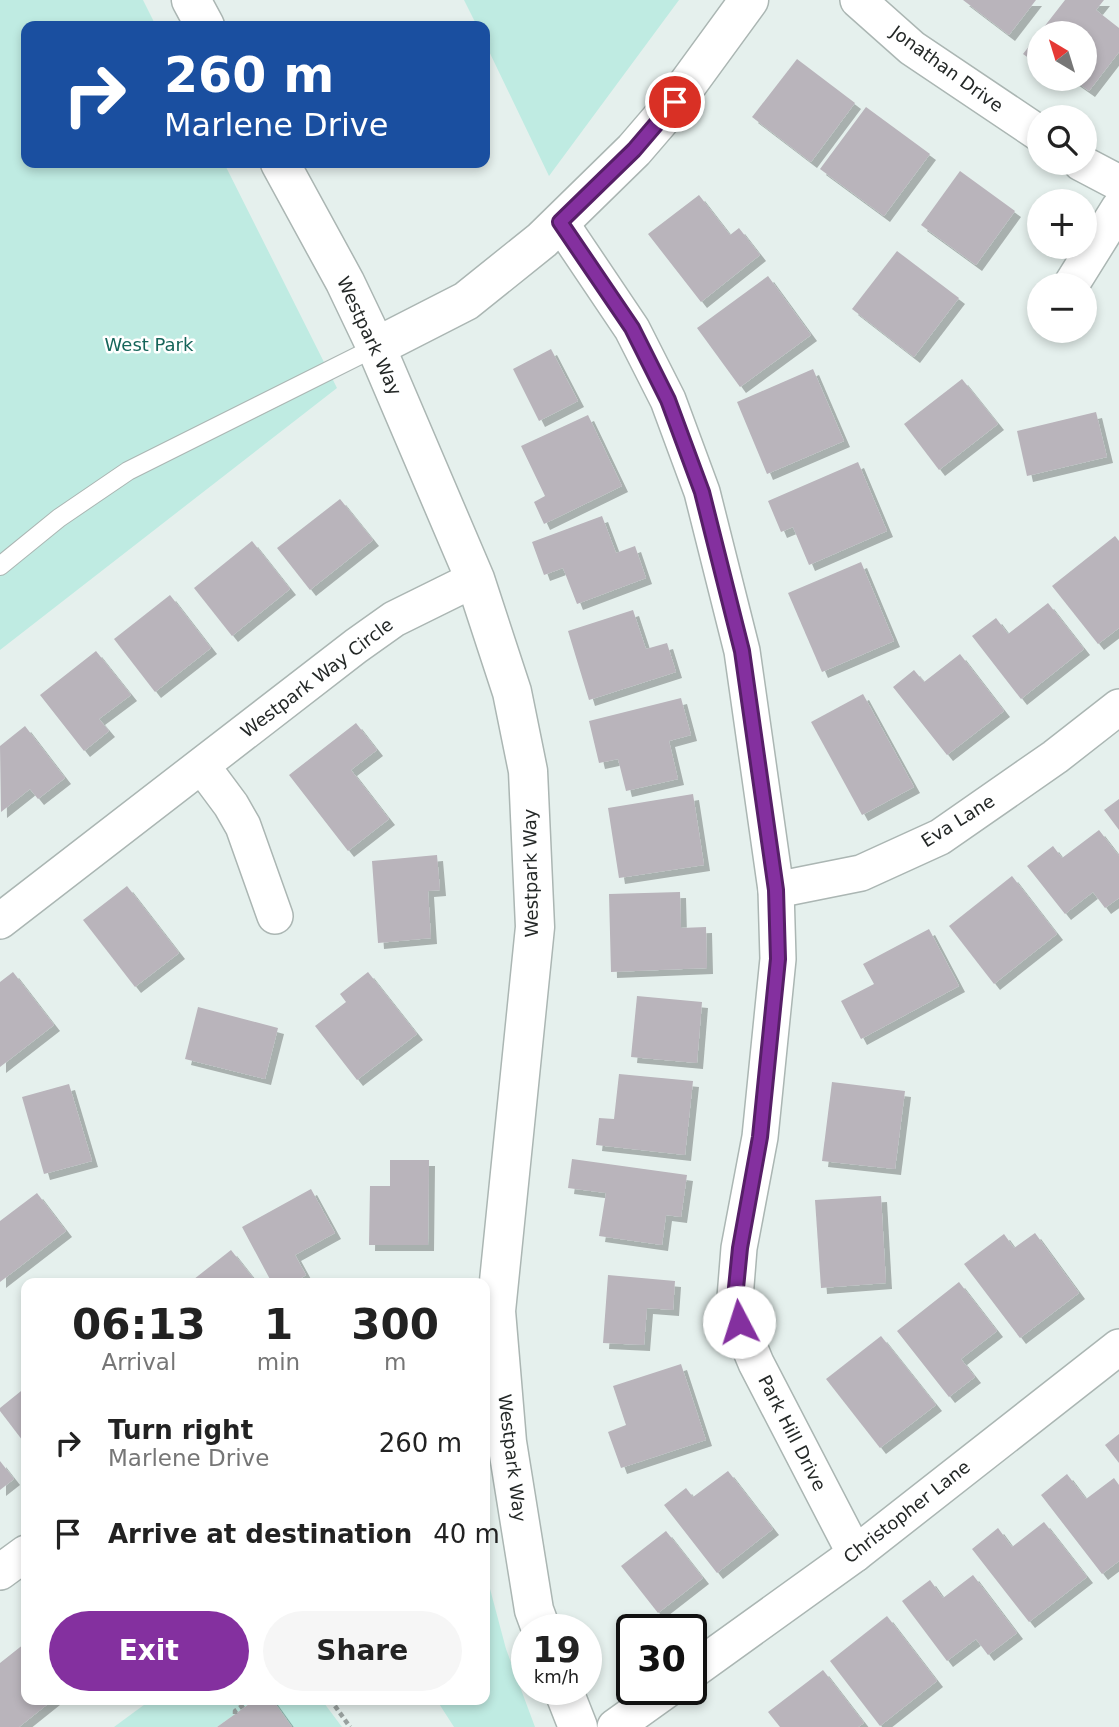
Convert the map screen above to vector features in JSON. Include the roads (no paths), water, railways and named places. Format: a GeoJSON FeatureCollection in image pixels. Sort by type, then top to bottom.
{"type":"FeatureCollection","features":[{"type":"Feature","properties":{"kind":"main road"},"geometry":{"type":"LineString","coordinates":[[191,0],[202,21]]}},
{"type":"Feature","properties":{"kind":"main road"},"geometry":{"type":"LineString","coordinates":[[376,347],[466,301],[542,240],[634,150],[671,107],[749,0]]}},
{"type":"Feature","properties":{"kind":"main road","name":"Westpark Way"},"geometry":{"type":"LineString","coordinates":[[283,168],[345,282],[376,347],[475,579],[512,692],[528,771],[535,927],[491,1312],[507,1442],[535,1614]]}},
{"type":"Feature","properties":{"kind":"main road"},"geometry":{"type":"LineString","coordinates":[[570,1705],[579,1727]]}},
{"type":"Feature","properties":{"kind":"street","name":"Jonathan Drive"},"geometry":{"type":"LineString","coordinates":[[858,0],[912,48],[1027,125]]}},
{"type":"Feature","properties":{"kind":"street"},"geometry":{"type":"LineString","coordinates":[[1097,171],[1119,183]]}},
{"type":"Feature","properties":{"kind":"street"},"geometry":{"type":"LineString","coordinates":[[1078,273],[1119,208]]}},
{"type":"Feature","properties":{"kind":"street","name":"Park Hill Drive"},"geometry":{"type":"LineString","coordinates":[[560,222],[632,328],[668,400],[702,492],[742,651],[776,890],[778,959],[760,1137],[740,1248],[735,1298],[739,1322],[756,1363],[855,1554]]}},
{"type":"Feature","properties":{"kind":"street","name":"Westpark Way Circle"},"geometry":{"type":"LineString","coordinates":[[0,921],[375,633],[394,620],[475,579]]}},
{"type":"Feature","properties":{"kind":"street","name":"Eva Lane"},"geometry":{"type":"LineString","coordinates":[[776,890],[861,873],[940,837],[1055,757],[1119,707]]}},
{"type":"Feature","properties":{"kind":"street"},"geometry":{"type":"LineString","coordinates":[[201,766],[231,804],[243,826],[275,916]]}},
{"type":"Feature","properties":{"kind":"street","name":"Christopher Lane"},"geometry":{"type":"LineString","coordinates":[[707,1660],[855,1554],[1119,1347]]}},
{"type":"Feature","properties":{"kind":"street"},"geometry":{"type":"LineString","coordinates":[[0,1572],[21,1557]]}},
{"type":"Feature","properties":{"kind":"street"},"geometry":{"type":"LineString","coordinates":[[615,1727],[646,1705]]}},
{"type":"Feature","properties":{"kind":"lane"},"geometry":{"type":"LineString","coordinates":[[0,566],[59,517],[128,471],[376,347]]}},
{"type":"Feature","properties":{"kind":"park label","name":"West Park"},"geometry":{"type":"Point","coordinates":[149,345]}}]}
